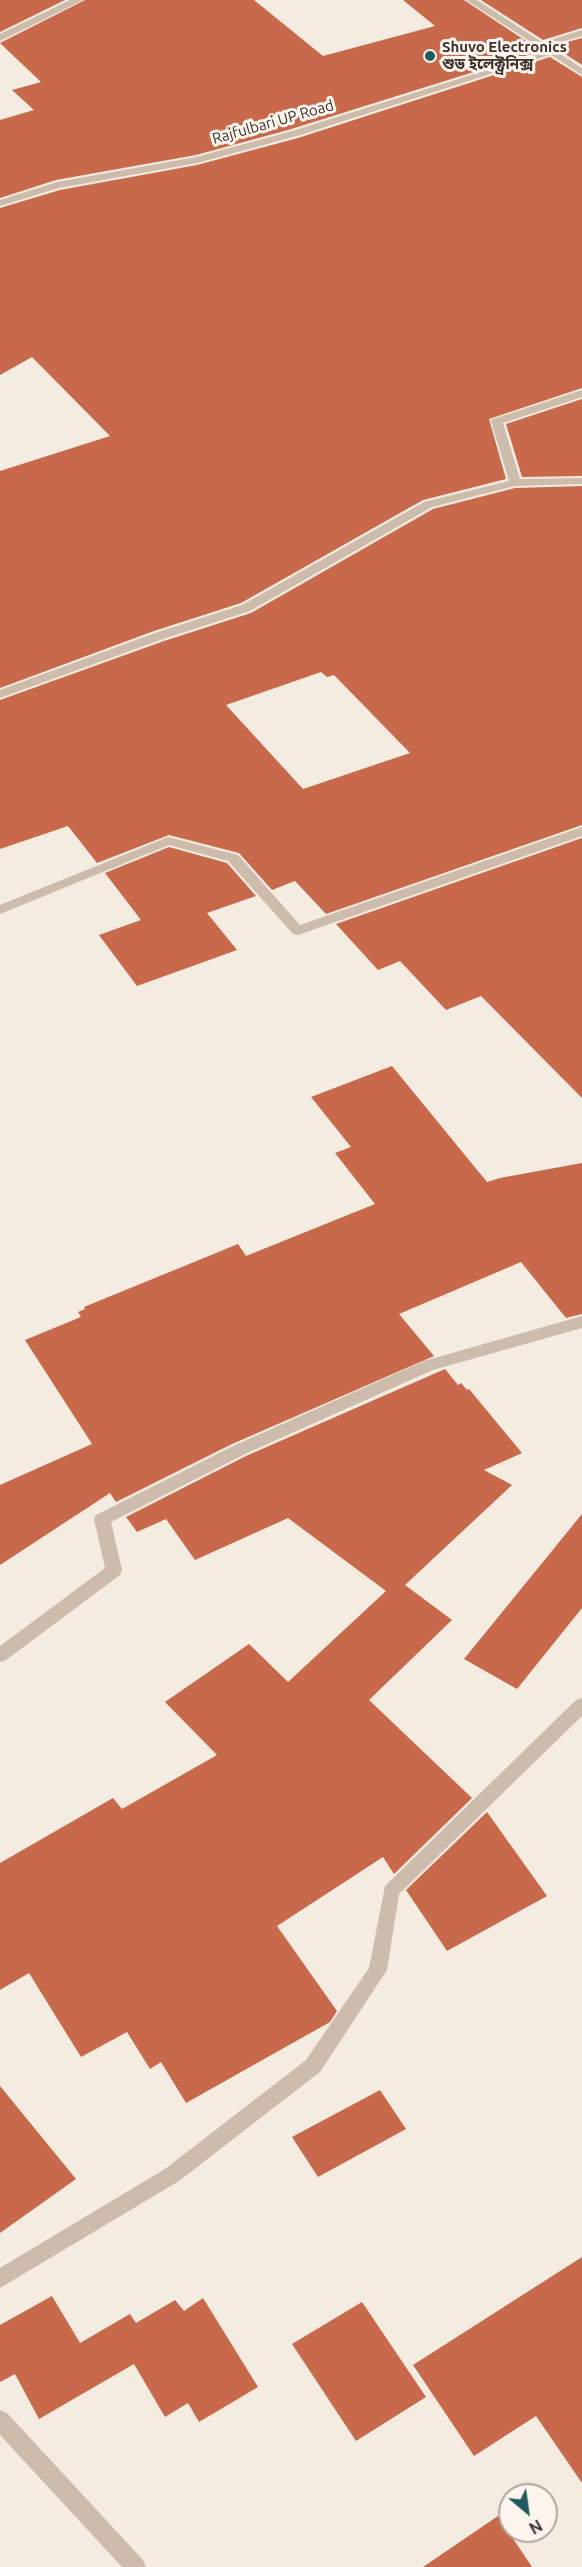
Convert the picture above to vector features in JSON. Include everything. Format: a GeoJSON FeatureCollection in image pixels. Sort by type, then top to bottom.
{"type":"FeatureCollection","features":[{"type":"Feature","properties":{"kind":"street"},"geometry":{"type":"LineString","coordinates":[[0,38],[78,0]]}},
{"type":"Feature","properties":{"kind":"street"},"geometry":{"type":"LineString","coordinates":[[471,0],[582,72]]}},
{"type":"Feature","properties":{"kind":"street"},"geometry":{"type":"LineString","coordinates":[[538,45],[582,33]]}},
{"type":"Feature","properties":{"kind":"street","name":"Rajfulbari UP Road"},"geometry":{"type":"LineString","coordinates":[[0,203],[57,185],[197,160],[292,134],[551,53]]}},
{"type":"Feature","properties":{"kind":"street"},"geometry":{"type":"LineString","coordinates":[[515,483],[498,420],[582,393]]}},
{"type":"Feature","properties":{"kind":"street"},"geometry":{"type":"LineString","coordinates":[[0,694],[159,636],[246,608],[428,504],[515,483],[582,481]]}},
{"type":"Feature","properties":{"kind":"street"},"geometry":{"type":"LineString","coordinates":[[0,910],[168,840],[233,858],[298,931],[582,831]]}},
{"type":"Feature","properties":{"kind":"street"},"geometry":{"type":"LineString","coordinates":[[0,1655],[114,1570],[102,1519],[239,1450],[429,1365],[582,1322]]}},
{"type":"Feature","properties":{"kind":"street"},"geometry":{"type":"LineString","coordinates":[[0,2279],[172,2175],[313,2066],[378,1970],[392,1891],[582,1705]]}},
{"type":"Feature","properties":{"kind":"street"},"geometry":{"type":"LineString","coordinates":[[0,2420],[136,2567]]}},
{"type":"Feature","properties":{"kind":"building"},"geometry":{"type":"Polygon","coordinates":[[[0,0],[65,0],[0,32],[0,0]]]}},
{"type":"Feature","properties":{"kind":"building"},"geometry":{"type":"Polygon","coordinates":[[[85,0],[254,0],[323,56],[435,26],[403,0],[464,0],[541,51],[288,130],[196,155],[56,180],[0,198],[0,120],[34,110],[12,90],[41,82],[0,43],[85,0]]]}},
{"type":"Feature","properties":{"kind":"building"},"geometry":{"type":"Polygon","coordinates":[[[481,0],[582,0],[582,28],[543,40],[481,0]]]}},
{"type":"Feature","properties":{"kind":"building"},"geometry":{"type":"Polygon","coordinates":[[[582,38],[582,65],[553,46],[582,38]]]}},
{"type":"Feature","properties":{"kind":"building"},"geometry":{"type":"Polygon","coordinates":[[[550,57],[582,77],[582,388],[489,419],[506,479],[423,500],[241,603],[154,631],[0,688],[0,471],[110,436],[32,357],[0,375],[0,208],[60,190],[197,165],[298,138],[550,57]]]}},
{"type":"Feature","properties":{"kind":"building"},"geometry":{"type":"Polygon","coordinates":[[[582,399],[582,476],[522,477],[506,424],[582,399]]]}},
{"type":"Feature","properties":{"kind":"building"},"geometry":{"type":"Polygon","coordinates":[[[582,486],[582,825],[326,914],[295,881],[272,890],[239,853],[169,835],[97,863],[68,826],[0,849],[0,700],[164,641],[251,613],[433,509],[515,488],[582,486]],[[321,672],[226,705],[303,789],[410,753],[334,675],[327,677],[321,672]]]}},
{"type":"Feature","properties":{"kind":"building"},"geometry":{"type":"Polygon","coordinates":[[[582,838],[582,1098],[481,996],[446,1010],[400,961],[378,970],[336,924],[582,838]]]}},
{"type":"Feature","properties":{"kind":"building"},"geometry":{"type":"Polygon","coordinates":[[[169,847],[227,863],[256,896],[207,913],[237,950],[137,986],[99,935],[141,920],[105,873],[169,847]]]}},
{"type":"Feature","properties":{"kind":"building"},"geometry":{"type":"Polygon","coordinates":[[[392,1066],[487,1182],[582,1163],[582,1314],[566,1318],[521,1262],[399,1314],[434,1356],[232,1444],[116,1502],[110,1493],[0,1565],[0,1485],[92,1444],[25,1340],[81,1317],[78,1312],[85,1309],[84,1307],[238,1244],[246,1256],[375,1204],[335,1153],[351,1147],[311,1097],[392,1066]]]}},
{"type":"Feature","properties":{"kind":"building"},"geometry":{"type":"Polygon","coordinates":[[[445,1369],[458,1385],[461,1383],[467,1390],[469,1389],[522,1453],[484,1470],[512,1485],[405,1585],[452,1620],[369,1700],[472,1798],[394,1874],[383,1857],[277,1926],[337,2011],[330,2022],[186,2103],[161,2062],[150,2069],[127,2032],[81,2057],[29,1973],[0,1990],[0,1863],[113,1798],[122,1809],[217,1755],[165,1702],[249,1644],[288,1682],[386,1591],[288,1518],[195,1560],[166,1519],[137,1532],[126,1517],[246,1456],[445,1369]]]}},
{"type":"Feature","properties":{"kind":"building"},"geometry":{"type":"Polygon","coordinates":[[[582,1514],[582,1608],[517,1689],[464,1659],[582,1514]]]}},
{"type":"Feature","properties":{"kind":"building"},"geometry":{"type":"Polygon","coordinates":[[[487,1812],[547,1896],[447,1951],[406,1890],[487,1812]]]}},
{"type":"Feature","properties":{"kind":"building"},"geometry":{"type":"Polygon","coordinates":[[[0,2086],[76,2179],[0,2233],[0,2086]]]}},
{"type":"Feature","properties":{"kind":"building"},"geometry":{"type":"Polygon","coordinates":[[[380,2090],[406,2129],[318,2177],[292,2137],[380,2090]]]}},
{"type":"Feature","properties":{"kind":"building"},"geometry":{"type":"Polygon","coordinates":[[[582,2257],[582,2483],[536,2416],[474,2456],[413,2365],[582,2257]]]}},
{"type":"Feature","properties":{"kind":"building"},"geometry":{"type":"Polygon","coordinates":[[[52,2296],[80,2343],[130,2314],[136,2323],[175,2300],[184,2311],[203,2298],[258,2387],[199,2422],[188,2403],[165,2417],[134,2364],[39,2419],[15,2374],[0,2382],[0,2325],[52,2296]]]}},
{"type":"Feature","properties":{"kind":"building"},"geometry":{"type":"Polygon","coordinates":[[[362,2302],[426,2397],[356,2441],[292,2344],[362,2302]]]}},
{"type":"Feature","properties":{"kind":"building"},"geometry":{"type":"Polygon","coordinates":[[[498,2516],[498,2543],[516,2543],[532,2567],[423,2567],[498,2516]]]}},
{"type":"Feature","properties":{"kind":"place","name":"Shuvo Electronics শুভ ইলেক্ট্রনিক্স"},"geometry":{"type":"Point","coordinates":[430,56]}}]}
